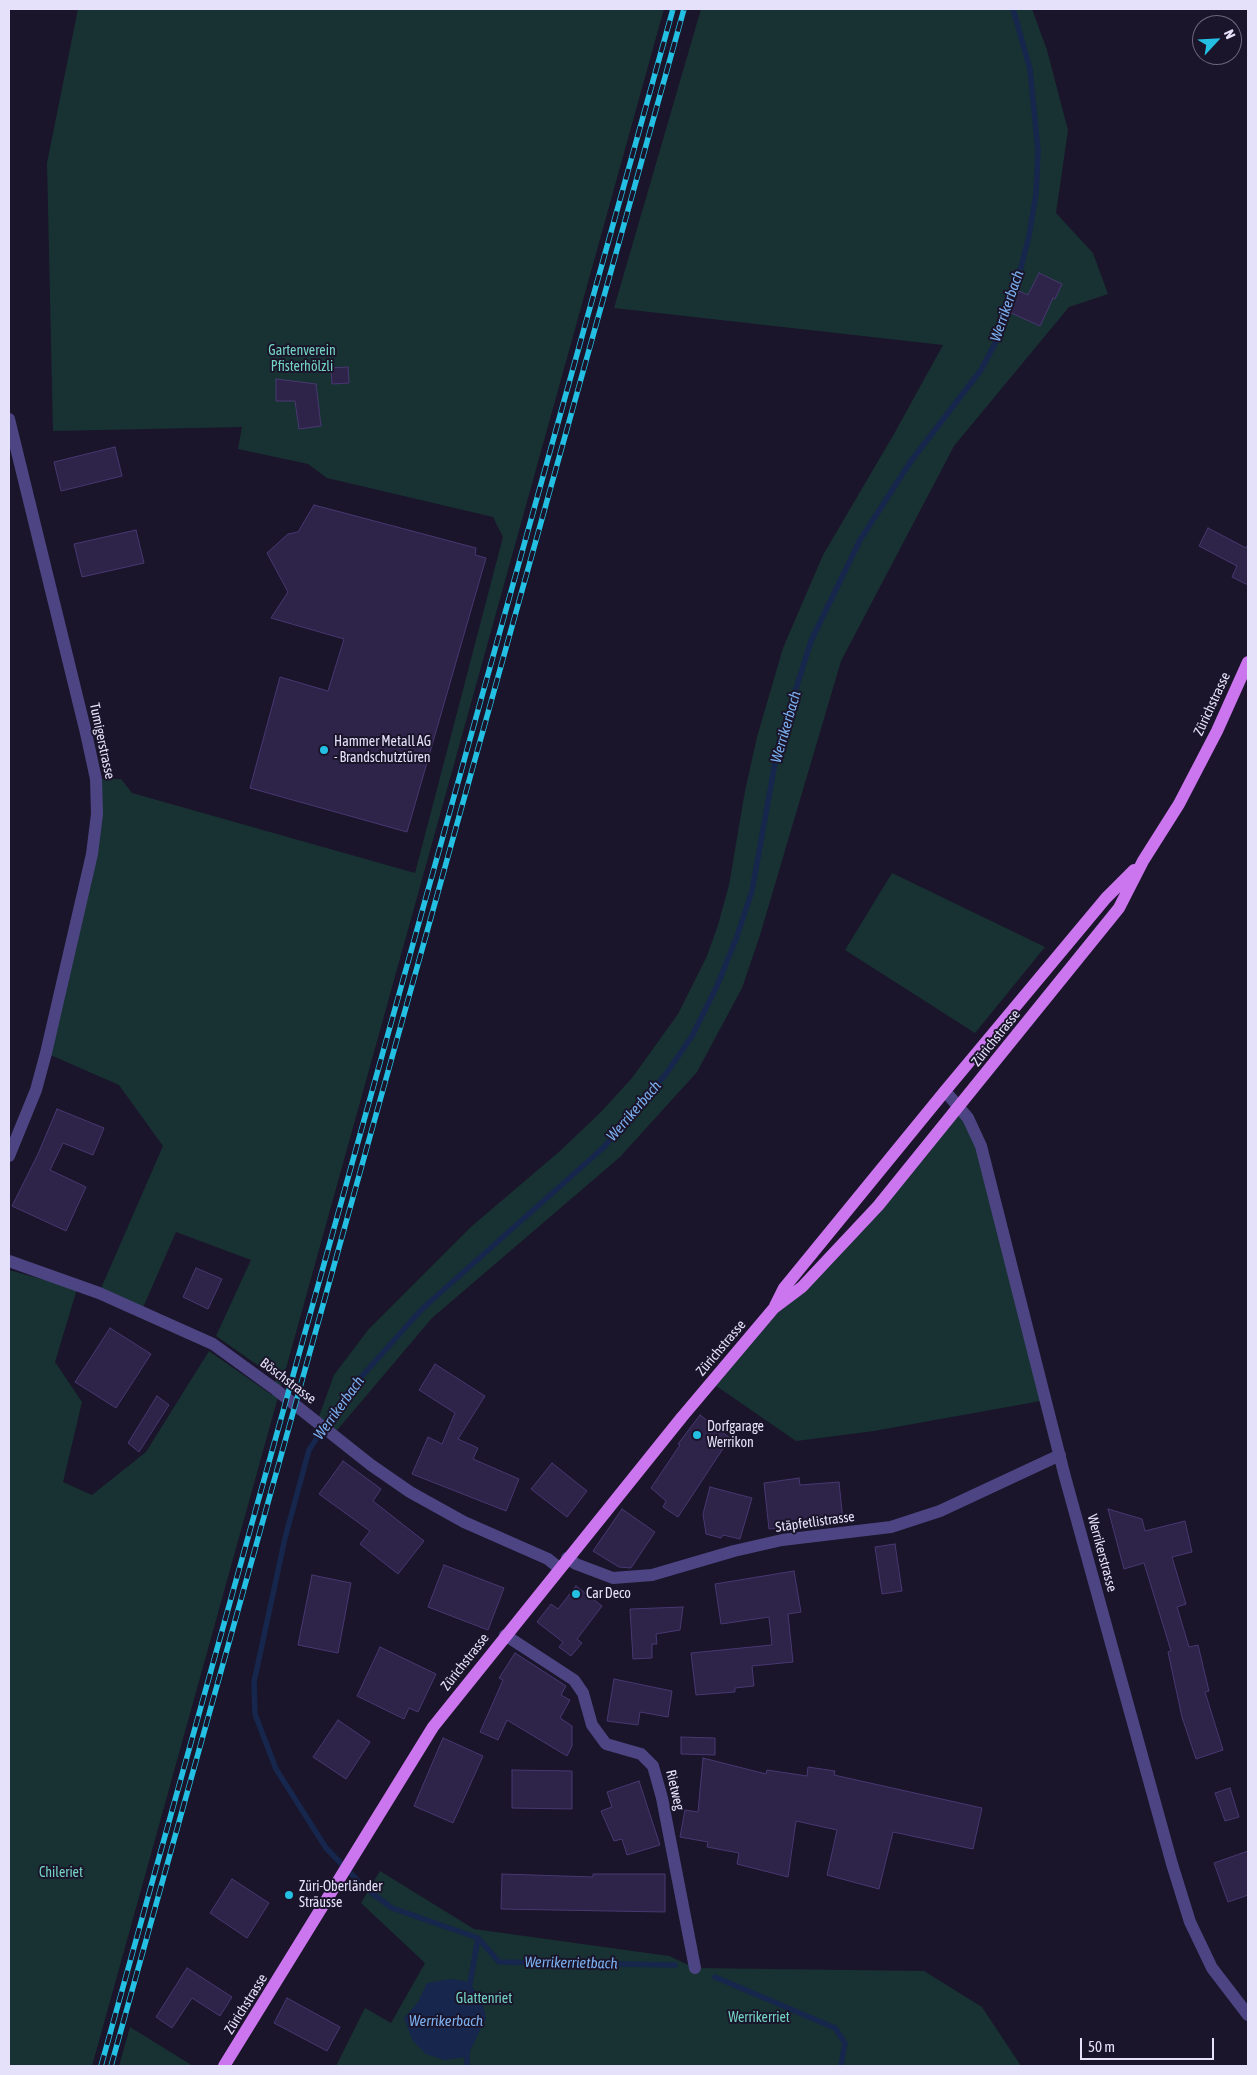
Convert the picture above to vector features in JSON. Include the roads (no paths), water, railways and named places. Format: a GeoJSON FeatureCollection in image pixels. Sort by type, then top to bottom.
{"type":"FeatureCollection","features":[{"type":"Feature","properties":{"kind":"main road","name":"Zürichstrasse"},"geometry":{"type":"LineString","coordinates":[[224,2066],[433,1727],[682,1417],[774,1308],[802,1287],[842,1246],[960,1106],[1119,908],[1143,861],[1179,804],[1217,731],[1248,662]]}},
{"type":"Feature","properties":{"kind":"main road","name":"Zürichstrasse"},"geometry":{"type":"LineString","coordinates":[[774,1308],[784,1288],[945,1092],[1106,898],[1143,861]]}},
{"type":"Feature","properties":{"kind":"street","name":"Tumigerstrasse"},"geometry":{"type":"LineString","coordinates":[[9,419],[86,733],[96,779],[97,814],[92,854],[46,1053],[30,1107],[9,1156]]}},
{"type":"Feature","properties":{"kind":"street","name":"Werrikerstrasse"},"geometry":{"type":"LineString","coordinates":[[945,1092],[960,1106],[981,1146],[1060,1455],[1172,1864],[1190,1922],[1212,1968],[1248,2015]]}},
{"type":"Feature","properties":{"kind":"street","name":"Böschstrasse"},"geometry":{"type":"LineString","coordinates":[[9,1261],[99,1293],[213,1344],[275,1388],[332,1435],[410,1492],[464,1522],[548,1560],[559,1568]]}},
{"type":"Feature","properties":{"kind":"street","name":"Stäpfetlistrasse"},"geometry":{"type":"LineString","coordinates":[[568,1558],[576,1564],[613,1578],[652,1575],[734,1551],[782,1540],[892,1528],[940,1512],[1060,1455]]}},
{"type":"Feature","properties":{"kind":"street","name":"Rietweg"},"geometry":{"type":"LineString","coordinates":[[505,1635],[574,1680],[583,1693],[592,1726],[606,1744],[641,1754],[653,1766],[662,1798],[695,1968]]}},
{"type":"Feature","properties":{"kind":"water","name":"Werrikerbach"},"geometry":{"type":"Polygon","coordinates":[[[451,1979],[469,1982],[482,2001],[486,2018],[467,2057],[444,2060],[426,2054],[413,2041],[404,2018],[418,2002],[427,1983],[451,1979]]]}},
{"type":"Feature","properties":{"kind":"waterway","name":"Werrikerbach"},"geometry":{"type":"LineString","coordinates":[[675,1965],[499,1962],[478,1938],[392,1908],[365,1888],[326,1848],[276,1769],[255,1714],[254,1682],[285,1538],[309,1450],[346,1394],[422,1309],[603,1148],[666,1074],[692,1036],[717,986],[736,939],[752,891],[778,746],[811,641],[860,540],[911,461],[981,370],[1000,334],[1013,299],[1029,236],[1036,194],[1038,151],[1030,69],[1013,9]]}},
{"type":"Feature","properties":{"kind":"waterway","name":"Werrikerbach"},"geometry":{"type":"LineString","coordinates":[[469,1989],[478,1938]]}},
{"type":"Feature","properties":{"kind":"waterway","name":"Werrikerrietbach"},"geometry":{"type":"LineString","coordinates":[[715,1977],[835,2028],[845,2043],[841,2066]]}},
{"type":"Feature","properties":{"kind":"waterway","name":"Werrikerbach"},"geometry":{"type":"LineString","coordinates":[[467,2051],[467,2066]]}},
{"type":"Feature","properties":{"kind":"railway"},"geometry":{"type":"LineString","coordinates":[[101,2066],[673,9]]}},
{"type":"Feature","properties":{"kind":"railway"},"geometry":{"type":"LineString","coordinates":[[111,2066],[684,9]]}},
{"type":"Feature","properties":{"kind":"place","name":"Hammer Metall AG - Brandschutztüren"},"geometry":{"type":"Point","coordinates":[324,750]}},
{"type":"Feature","properties":{"kind":"place","name":"Dorfgarage Werrikon"},"geometry":{"type":"Point","coordinates":[697,1435]}},
{"type":"Feature","properties":{"kind":"place","name":"Car Deco"},"geometry":{"type":"Point","coordinates":[576,1594]}},
{"type":"Feature","properties":{"kind":"place","name":"Züri-Oberländer Sträusse"},"geometry":{"type":"Point","coordinates":[289,1895]}},
{"type":"Feature","properties":{"kind":"park label","name":"Gartenverein Pfisterhölzli"},"geometry":{"type":"Point","coordinates":[302,360]}},
{"type":"Feature","properties":{"kind":"park label","name":"Chileriet"},"geometry":{"type":"Point","coordinates":[61,1873]}},
{"type":"Feature","properties":{"kind":"park label","name":"Glattenriet"},"geometry":{"type":"Point","coordinates":[484,1999]}},
{"type":"Feature","properties":{"kind":"park label","name":"Werrikerriet"},"geometry":{"type":"Point","coordinates":[759,2018]}}]}
